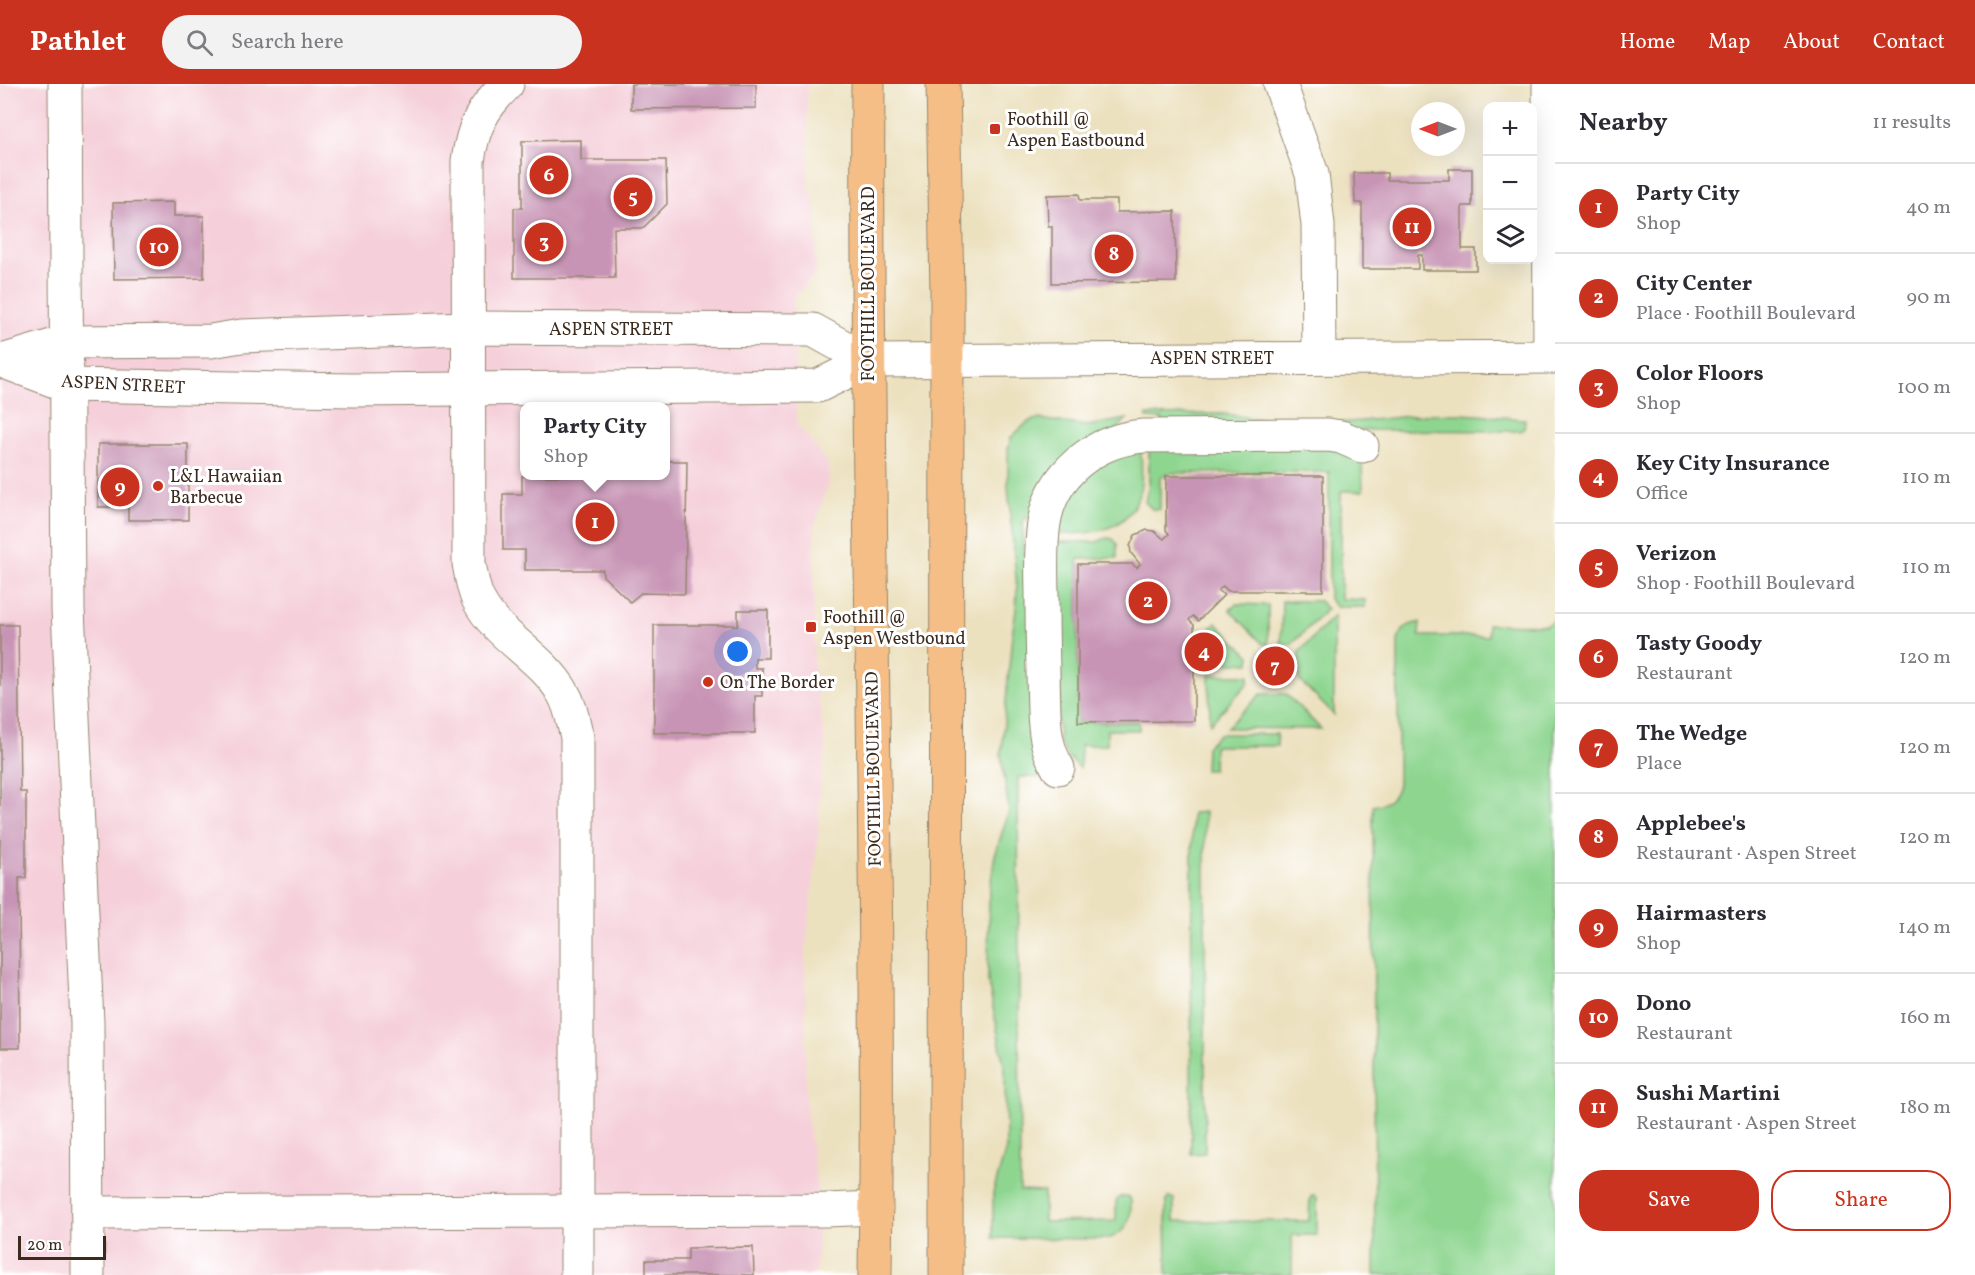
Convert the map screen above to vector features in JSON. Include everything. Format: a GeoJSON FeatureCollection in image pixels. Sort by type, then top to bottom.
{"type":"FeatureCollection","features":[{"type":"Feature","properties":{"kind":"main road","name":"FOOTHILL BOULEVARD"},"geometry":{"type":"LineString","coordinates":[[868,84],[876,1040],[875,1275]]}},
{"type":"Feature","properties":{"kind":"main road"},"geometry":{"type":"LineString","coordinates":[[943,84],[946,360],[946,1275]]}},
{"type":"Feature","properties":{"kind":"street"},"geometry":{"type":"LineString","coordinates":[[65,84],[68,609],[87,1023],[88,1275]]}},
{"type":"Feature","properties":{"kind":"street"},"geometry":{"type":"LineString","coordinates":[[507,84],[480,115],[471,138],[468,161],[469,563],[478,599],[491,618],[563,692],[573,717],[577,737],[577,1275]]}},
{"type":"Feature","properties":{"kind":"street"},"geometry":{"type":"LineString","coordinates":[[1280,84],[1312,174],[1318,225],[1319,358]]}},
{"type":"Feature","properties":{"kind":"street"},"geometry":{"type":"LineString","coordinates":[[1549,84],[1552,356]]}},
{"type":"Feature","properties":{"kind":"street","name":"ASPEN STREET"},"geometry":{"type":"LineString","coordinates":[[869,361],[813,330],[468,328],[241,336],[211,341],[65,342],[2,361],[66,385],[468,390],[818,386],[869,361],[1552,356]]}},
{"type":"Feature","properties":{"kind":"street"},"geometry":{"type":"LineString","coordinates":[[1058,768],[1050,754],[1046,740],[1044,712],[1042,538],[1049,504],[1072,468],[1087,454],[1100,447],[1114,441],[1143,436],[1328,435],[1341,437],[1362,446]]}},
{"type":"Feature","properties":{"kind":"street"},"geometry":{"type":"LineString","coordinates":[[88,1213],[876,1208]]}},
{"type":"Feature","properties":{"kind":"shaded area"},"geometry":{"type":"Polygon","coordinates":[[[0,84],[807,84],[808,188],[815,201],[816,274],[793,299],[797,424],[828,464],[829,481],[814,528],[814,670],[826,749],[820,784],[818,838],[805,955],[806,1107],[817,1188],[818,1241],[815,1275],[0,1275],[0,84]]]}},
{"type":"Feature","properties":{"kind":"green space"},"geometry":{"type":"Polygon","coordinates":[[[1223,414],[1277,421],[1318,423],[1445,414],[1525,419],[1524,428],[1520,431],[1362,430],[1162,424],[1162,419],[1147,418],[1147,415],[1223,414]]]}},
{"type":"Feature","properties":{"kind":"green space"},"geometry":{"type":"Polygon","coordinates":[[[1038,419],[1087,426],[1127,419],[1040,507],[1023,521],[1023,553],[1031,554],[1045,773],[1041,777],[1018,777],[1020,1191],[1044,1192],[1044,1222],[1116,1221],[1116,1201],[1119,1197],[1128,1196],[1131,1200],[1131,1207],[1127,1225],[1120,1233],[1107,1239],[993,1238],[993,1193],[1006,1149],[1005,1071],[988,981],[989,894],[995,855],[1009,811],[1001,755],[1017,589],[1008,487],[1008,449],[1011,438],[1020,429],[1028,422],[1038,419]]]}},
{"type":"Feature","properties":{"kind":"green space"},"geometry":{"type":"Polygon","coordinates":[[[1149,444],[1326,444],[1353,456],[1362,466],[1363,491],[1341,491],[1341,599],[1365,600],[1365,607],[1336,607],[1329,599],[1329,472],[1166,473],[1166,476],[1160,477],[1160,509],[1152,509],[1145,502],[1149,483],[1149,444]]]}},
{"type":"Feature","properties":{"kind":"green space"},"geometry":{"type":"Polygon","coordinates":[[[1141,445],[1140,491],[1127,516],[1117,524],[1105,529],[1052,534],[1079,475],[1141,445]]]}},
{"type":"Feature","properties":{"kind":"green space"},"geometry":{"type":"Polygon","coordinates":[[[1107,538],[1113,539],[1117,544],[1117,558],[1078,559],[1078,722],[1139,722],[1139,730],[1107,730],[1107,745],[1081,745],[1080,768],[1068,757],[1059,741],[1051,542],[1096,542],[1107,538]]]}},
{"type":"Feature","properties":{"kind":"green space"},"geometry":{"type":"Polygon","coordinates":[[[1282,601],[1319,601],[1327,609],[1292,644],[1281,644],[1282,601]]]}},
{"type":"Feature","properties":{"kind":"green space"},"geometry":{"type":"Polygon","coordinates":[[[1236,604],[1268,605],[1268,644],[1263,644],[1230,610],[1236,604]]]}},
{"type":"Feature","properties":{"kind":"green space"},"geometry":{"type":"Polygon","coordinates":[[[1334,616],[1334,715],[1299,680],[1299,652],[1334,616]]]}},
{"type":"Feature","properties":{"kind":"green space"},"geometry":{"type":"Polygon","coordinates":[[[1555,620],[1555,1275],[1375,1275],[1373,806],[1390,799],[1398,784],[1398,640],[1406,627],[1416,623],[1420,623],[1419,636],[1488,636],[1488,624],[1546,625],[1555,620]]]}},
{"type":"Feature","properties":{"kind":"green space"},"geometry":{"type":"Polygon","coordinates":[[[1216,623],[1250,656],[1250,663],[1209,663],[1208,631],[1216,623]]]}},
{"type":"Feature","properties":{"kind":"green space"},"geometry":{"type":"Polygon","coordinates":[[[1209,675],[1249,675],[1249,682],[1210,724],[1209,675]]]}},
{"type":"Feature","properties":{"kind":"green space"},"geometry":{"type":"Polygon","coordinates":[[[1261,694],[1286,694],[1321,729],[1226,728],[1261,694]]]}},
{"type":"Feature","properties":{"kind":"green space"},"geometry":{"type":"Polygon","coordinates":[[[1219,734],[1277,734],[1277,746],[1214,746],[1213,770],[1205,770],[1206,747],[1219,734]]]}},
{"type":"Feature","properties":{"kind":"green space"},"geometry":{"type":"Polygon","coordinates":[[[1205,812],[1205,1153],[1191,1154],[1192,813],[1205,812]]]}},
{"type":"Feature","properties":{"kind":"green space"},"geometry":{"type":"Polygon","coordinates":[[[1314,1195],[1317,1198],[1317,1235],[1292,1235],[1292,1275],[1167,1275],[1166,1202],[1169,1197],[1174,1199],[1174,1221],[1309,1221],[1310,1198],[1314,1195]]]}},
{"type":"Feature","properties":{"kind":"building"},"geometry":{"type":"Polygon","coordinates":[[[631,84],[756,84],[756,108],[631,109],[631,84]]]}},
{"type":"Feature","properties":{"kind":"building"},"geometry":{"type":"Polygon","coordinates":[[[581,140],[581,160],[666,160],[667,204],[643,228],[614,228],[615,278],[514,278],[514,208],[522,208],[522,141],[581,140]]]}},
{"type":"Feature","properties":{"kind":"building"},"geometry":{"type":"Polygon","coordinates":[[[1449,169],[1472,169],[1472,206],[1462,206],[1462,249],[1476,249],[1476,270],[1422,270],[1422,255],[1418,255],[1418,269],[1362,269],[1362,203],[1355,203],[1354,173],[1387,173],[1387,180],[1449,180],[1449,169]]]}},
{"type":"Feature","properties":{"kind":"building"},"geometry":{"type":"Polygon","coordinates":[[[1079,194],[1080,200],[1117,200],[1117,212],[1175,211],[1176,282],[1052,283],[1052,226],[1048,226],[1047,195],[1079,194]]]}},
{"type":"Feature","properties":{"kind":"building"},"geometry":{"type":"Polygon","coordinates":[[[174,202],[174,216],[204,216],[204,278],[114,279],[113,203],[174,202]]]}},
{"type":"Feature","properties":{"kind":"building"},"geometry":{"type":"Polygon","coordinates":[[[98,444],[188,444],[188,520],[128,520],[128,507],[98,507],[98,444]]]}},
{"type":"Feature","properties":{"kind":"building"},"geometry":{"type":"Polygon","coordinates":[[[670,461],[687,461],[685,594],[641,593],[630,602],[603,576],[603,570],[525,570],[525,550],[503,550],[503,494],[522,494],[522,480],[670,480],[670,461]]]}},
{"type":"Feature","properties":{"kind":"building"},"geometry":{"type":"Polygon","coordinates":[[[1166,476],[1323,476],[1323,591],[1228,591],[1223,586],[1218,591],[1224,595],[1198,621],[1193,616],[1189,620],[1194,625],[1194,721],[1078,722],[1078,564],[1132,564],[1137,568],[1140,564],[1131,553],[1130,546],[1135,535],[1147,530],[1154,531],[1164,539],[1169,534],[1166,530],[1166,476]]]}},
{"type":"Feature","properties":{"kind":"building","name":"On The Border"},"geometry":{"type":"Polygon","coordinates":[[[738,610],[768,610],[768,658],[755,658],[755,668],[762,668],[762,696],[755,696],[755,733],[654,733],[654,625],[738,625],[738,610]]]}},
{"type":"Feature","properties":{"kind":"building"},"geometry":{"type":"Polygon","coordinates":[[[0,625],[18,625],[20,792],[26,792],[26,878],[19,878],[20,1048],[0,1048],[0,625]]]}},
{"type":"Feature","properties":{"kind":"building"},"geometry":{"type":"Polygon","coordinates":[[[753,1247],[754,1275],[646,1275],[646,1260],[688,1260],[688,1248],[753,1247]]]}},
{"type":"Feature","properties":{"kind":"place","name":"Foothill @ Aspen Eastbound"},"geometry":{"type":"Point","coordinates":[995,129]}},
{"type":"Feature","properties":{"kind":"place","name":"Tasty Goody"},"geometry":{"type":"Point","coordinates":[549,175]}},
{"type":"Feature","properties":{"kind":"place","name":"Verizon"},"geometry":{"type":"Point","coordinates":[633,197]}},
{"type":"Feature","properties":{"kind":"place","name":"Sushi Martini"},"geometry":{"type":"Point","coordinates":[1412,227]}},
{"type":"Feature","properties":{"kind":"place","name":"Color Floors"},"geometry":{"type":"Point","coordinates":[544,242]}},
{"type":"Feature","properties":{"kind":"place","name":"Dono"},"geometry":{"type":"Point","coordinates":[159,247]}},
{"type":"Feature","properties":{"kind":"place","name":"Applebee's"},"geometry":{"type":"Point","coordinates":[1114,254]}},
{"type":"Feature","properties":{"kind":"place","name":"L&L Hawaiian Barbecue"},"geometry":{"type":"Point","coordinates":[158,486]}},
{"type":"Feature","properties":{"kind":"place","name":"Hairmasters"},"geometry":{"type":"Point","coordinates":[120,487]}},
{"type":"Feature","properties":{"kind":"place","name":"Party City"},"geometry":{"type":"Point","coordinates":[595,522]}},
{"type":"Feature","properties":{"kind":"place","name":"City Center"},"geometry":{"type":"Point","coordinates":[1148,601]}},
{"type":"Feature","properties":{"kind":"place","name":"Foothill @ Aspen Westbound"},"geometry":{"type":"Point","coordinates":[811,627]}},
{"type":"Feature","properties":{"kind":"place","name":"Key City Insurance"},"geometry":{"type":"Point","coordinates":[1204,652]}},
{"type":"Feature","properties":{"kind":"place","name":"The Wedge"},"geometry":{"type":"Point","coordinates":[1275,666]}},
{"type":"Feature","properties":{"kind":"place","name":"On The Border"},"geometry":{"type":"Point","coordinates":[708,682]}}]}
